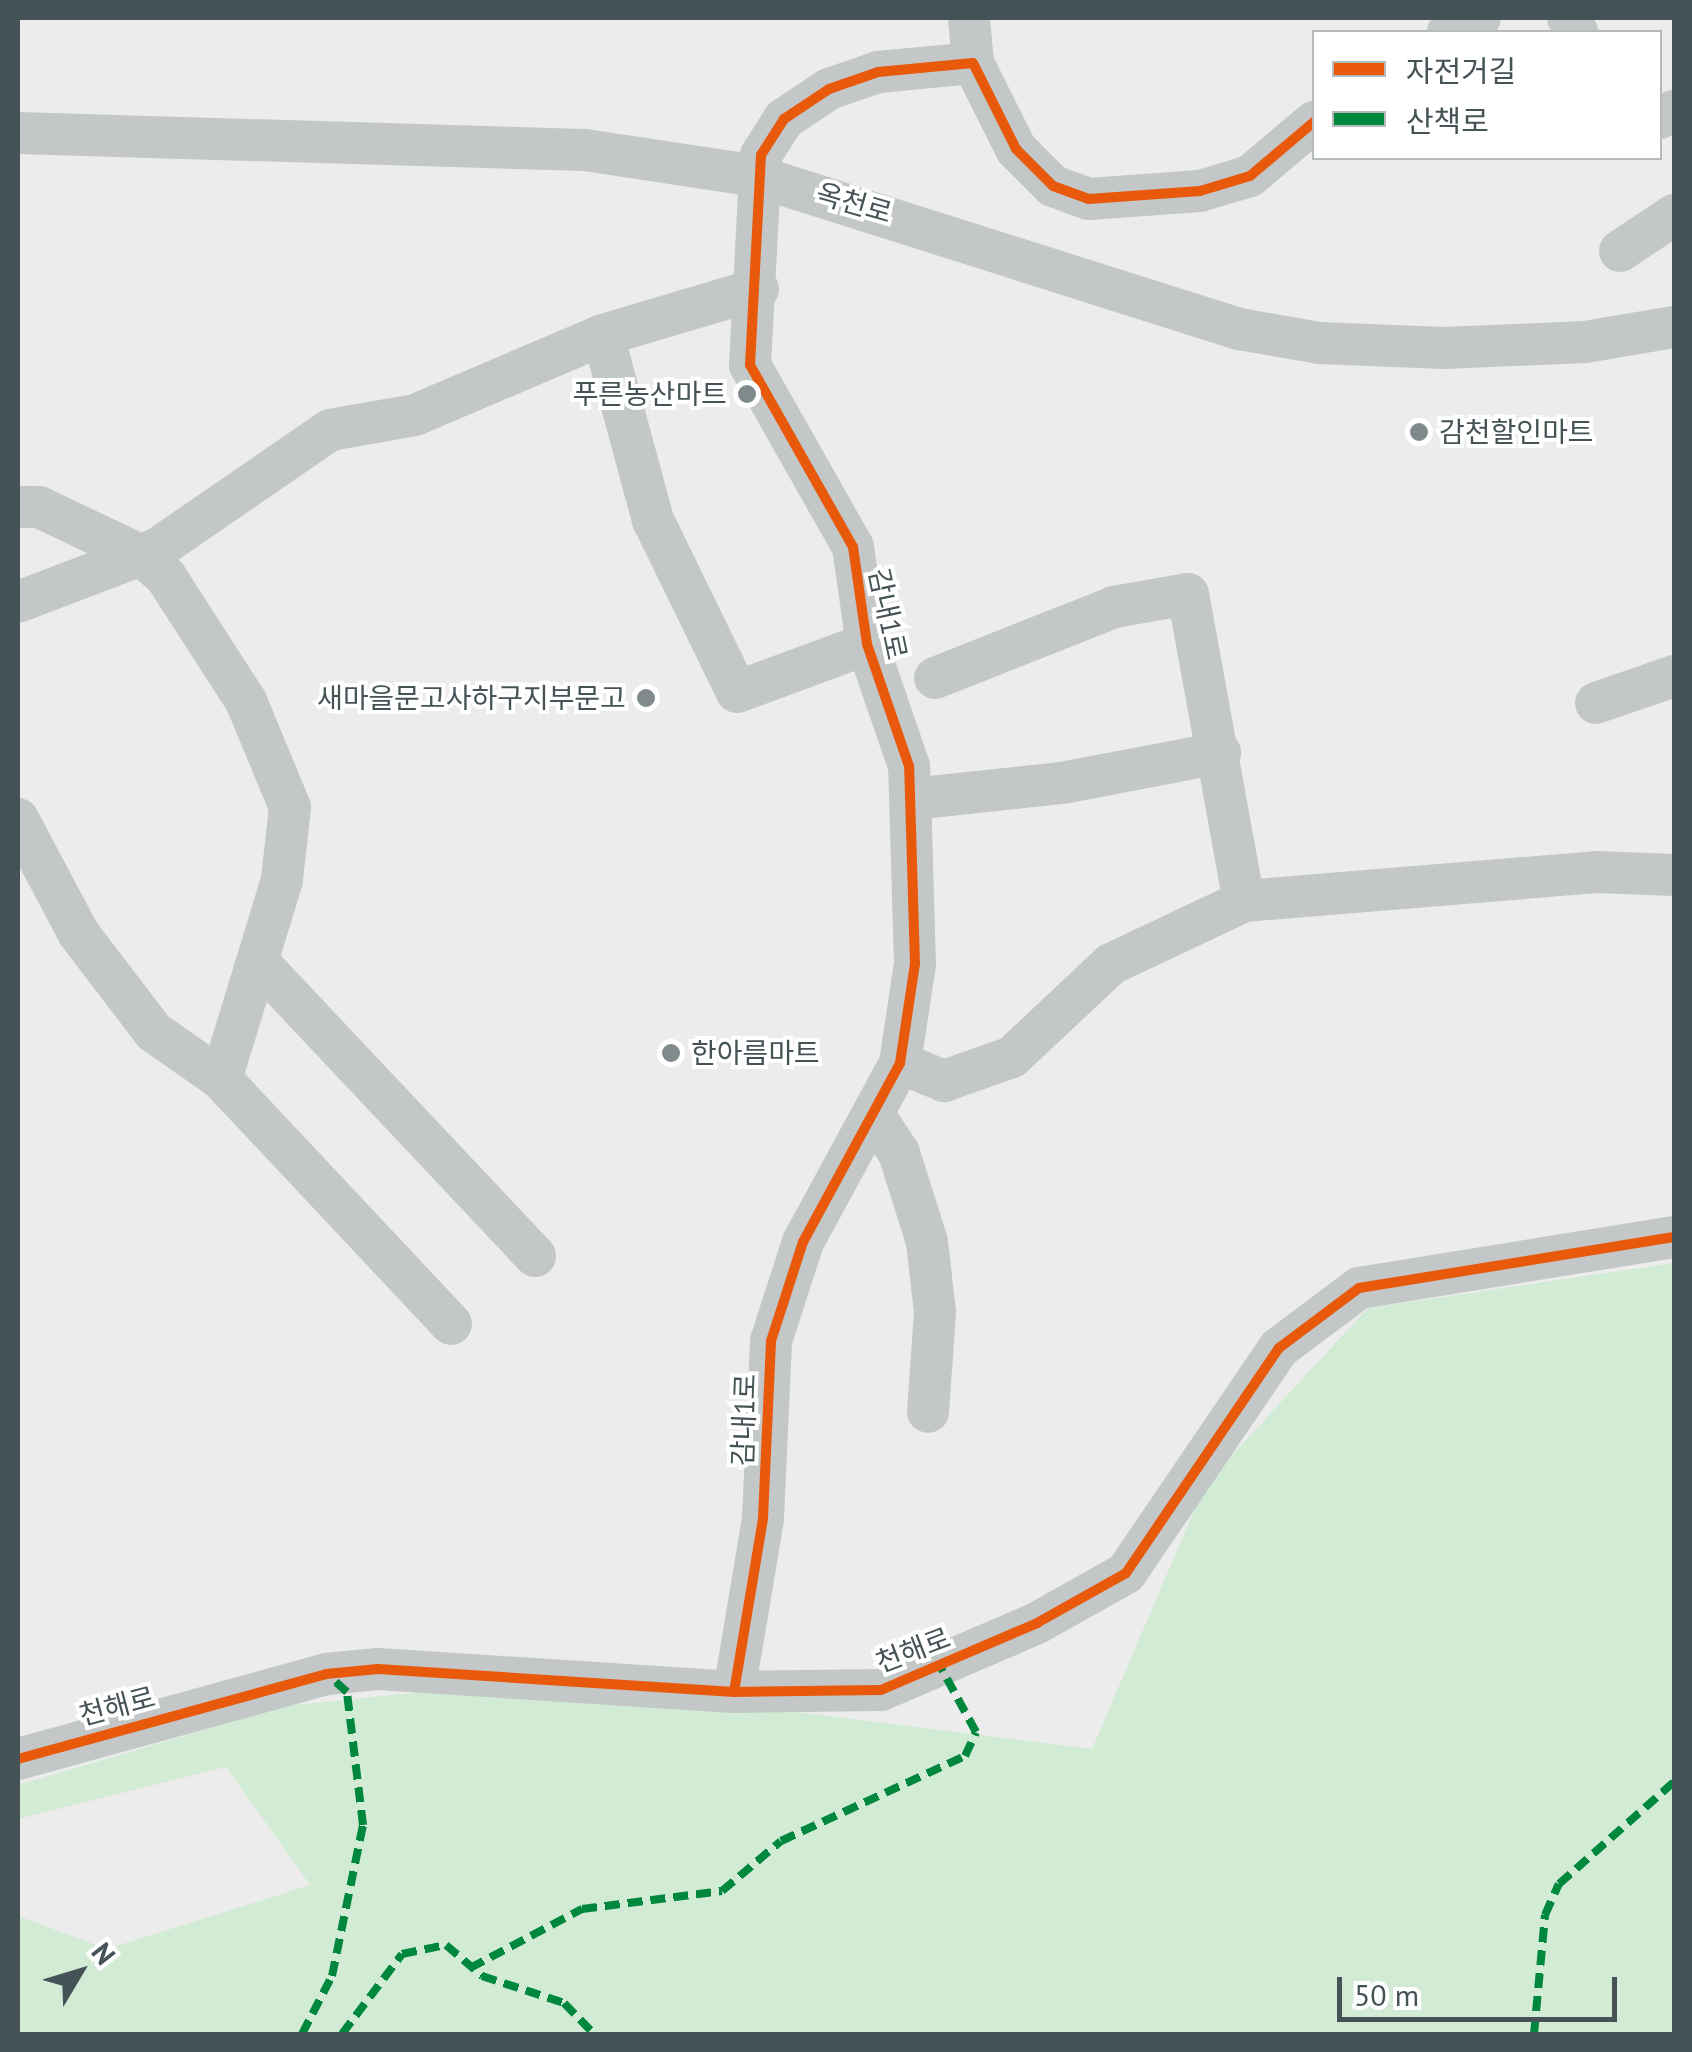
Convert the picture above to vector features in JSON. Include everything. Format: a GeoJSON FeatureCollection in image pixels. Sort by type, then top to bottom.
{"type":"FeatureCollection","features":[{"type":"Feature","properties":{"kind":"street"},"geometry":{"type":"LineString","coordinates":[[969,18],[973,62],[1016,150],[1053,186],[1089,199],[1200,191],[1250,176],[1312,124]]}},
{"type":"Feature","properties":{"kind":"street"},"geometry":{"type":"LineString","coordinates":[[1453,30],[1480,18]]}},
{"type":"Feature","properties":{"kind":"street","name":"감내1로"},"geometry":{"type":"LineString","coordinates":[[734,1692],[763,1518],[771,1342],[803,1242],[900,1063],[914,1005],[909,766],[867,644],[853,548],[750,365],[758,289],[756,176],[784,119],[828,89],[878,72],[973,62]]}},
{"type":"Feature","properties":{"kind":"street","name":"옥천로"},"geometry":{"type":"LineString","coordinates":[[18,134],[585,150],[756,176],[1240,329],[1318,343],[1444,348],[1668,338]]}},
{"type":"Feature","properties":{"kind":"street"},"geometry":{"type":"LineString","coordinates":[[1620,251],[1674,214]]}},
{"type":"Feature","properties":{"kind":"street"},"geometry":{"type":"LineString","coordinates":[[18,602],[142,556],[330,430],[415,415],[603,335],[758,289]]}},
{"type":"Feature","properties":{"kind":"street"},"geometry":{"type":"LineString","coordinates":[[603,335],[654,520],[737,692],[867,644]]}},
{"type":"Feature","properties":{"kind":"street"},"geometry":{"type":"LineString","coordinates":[[18,507],[39,507],[142,556],[166,577],[246,701],[290,807],[282,880],[221,1079]]}},
{"type":"Feature","properties":{"kind":"street"},"geometry":{"type":"LineString","coordinates":[[935,678],[1114,607],[1188,594],[1244,901]]}},
{"type":"Feature","properties":{"kind":"street"},"geometry":{"type":"LineString","coordinates":[[1596,703],[1674,676]]}},
{"type":"Feature","properties":{"kind":"street"},"geometry":{"type":"LineString","coordinates":[[912,799],[1062,783],[1220,753]]}},
{"type":"Feature","properties":{"kind":"street"},"geometry":{"type":"LineString","coordinates":[[18,819],[79,934],[154,1032],[221,1079],[451,1324]]}},
{"type":"Feature","properties":{"kind":"street"},"geometry":{"type":"LineString","coordinates":[[900,1063],[944,1082],[1012,1056],[1111,964],[1244,901],[1596,872],[1674,875]]}},
{"type":"Feature","properties":{"kind":"street"},"geometry":{"type":"LineString","coordinates":[[258,962],[534,1256]]}},
{"type":"Feature","properties":{"kind":"street"},"geometry":{"type":"LineString","coordinates":[[874,1115],[899,1153],[927,1242],[935,1312],[928,1412]]}},
{"type":"Feature","properties":{"kind":"street","name":"천해로"},"geometry":{"type":"LineString","coordinates":[[18,1760],[361,1671],[734,1692],[881,1690],[1037,1623],[1126,1573],[1279,1348],[1359,1288],[1674,1236]]}},
{"type":"Feature","properties":{"kind":"green space"},"geometry":{"type":"Polygon","coordinates":[[[1674,1263],[1674,2034],[18,2034],[18,1916],[107,1949],[310,1885],[226,1767],[18,1819],[18,1785],[285,1706],[539,1680],[1092,1749],[1206,1483],[1368,1308],[1674,1263]]]}},
{"type":"Feature","properties":{"kind":"marked path"},"geometry":{"type":"LineString","coordinates":[[470,1968],[582,1909],[722,1891],[781,1841],[965,1756],[976,1732],[940,1666]]}},
{"type":"Feature","properties":{"kind":"marked path"},"geometry":{"type":"LineString","coordinates":[[302,2034],[332,1976],[363,1825],[347,1692],[327,1674]]}},
{"type":"Feature","properties":{"kind":"marked path"},"geometry":{"type":"LineString","coordinates":[[1534,2034],[1545,1915],[1559,1884],[1674,1782]]}},
{"type":"Feature","properties":{"kind":"marked path"},"geometry":{"type":"LineString","coordinates":[[342,2034],[402,1954],[446,1945],[482,1976],[564,2003],[594,2034]]}},
{"type":"Feature","properties":{"kind":"cycle path"},"geometry":{"type":"LineString","coordinates":[[734,1692],[763,1518],[771,1341],[803,1242],[900,1063],[915,964],[909,766],[867,644],[853,547],[750,365],[761,155],[784,119],[829,89],[878,72],[973,63],[1016,149],[1053,186],[1089,199],[1200,191],[1250,176],[1312,124]]}},
{"type":"Feature","properties":{"kind":"cycle path"},"geometry":{"type":"LineString","coordinates":[[18,1759],[326,1674],[378,1669],[734,1692],[881,1690],[1037,1623],[1126,1573],[1279,1348],[1359,1288],[1674,1237]]}},
{"type":"Feature","properties":{"kind":"place","name":"푸른농산마트"},"geometry":{"type":"Point","coordinates":[747,394]}},
{"type":"Feature","properties":{"kind":"place","name":"감천할인마트"},"geometry":{"type":"Point","coordinates":[1419,432]}},
{"type":"Feature","properties":{"kind":"place","name":"새마을문고사하구지부문고"},"geometry":{"type":"Point","coordinates":[646,698]}},
{"type":"Feature","properties":{"kind":"place","name":"한아름마트"},"geometry":{"type":"Point","coordinates":[671,1053]}}]}
